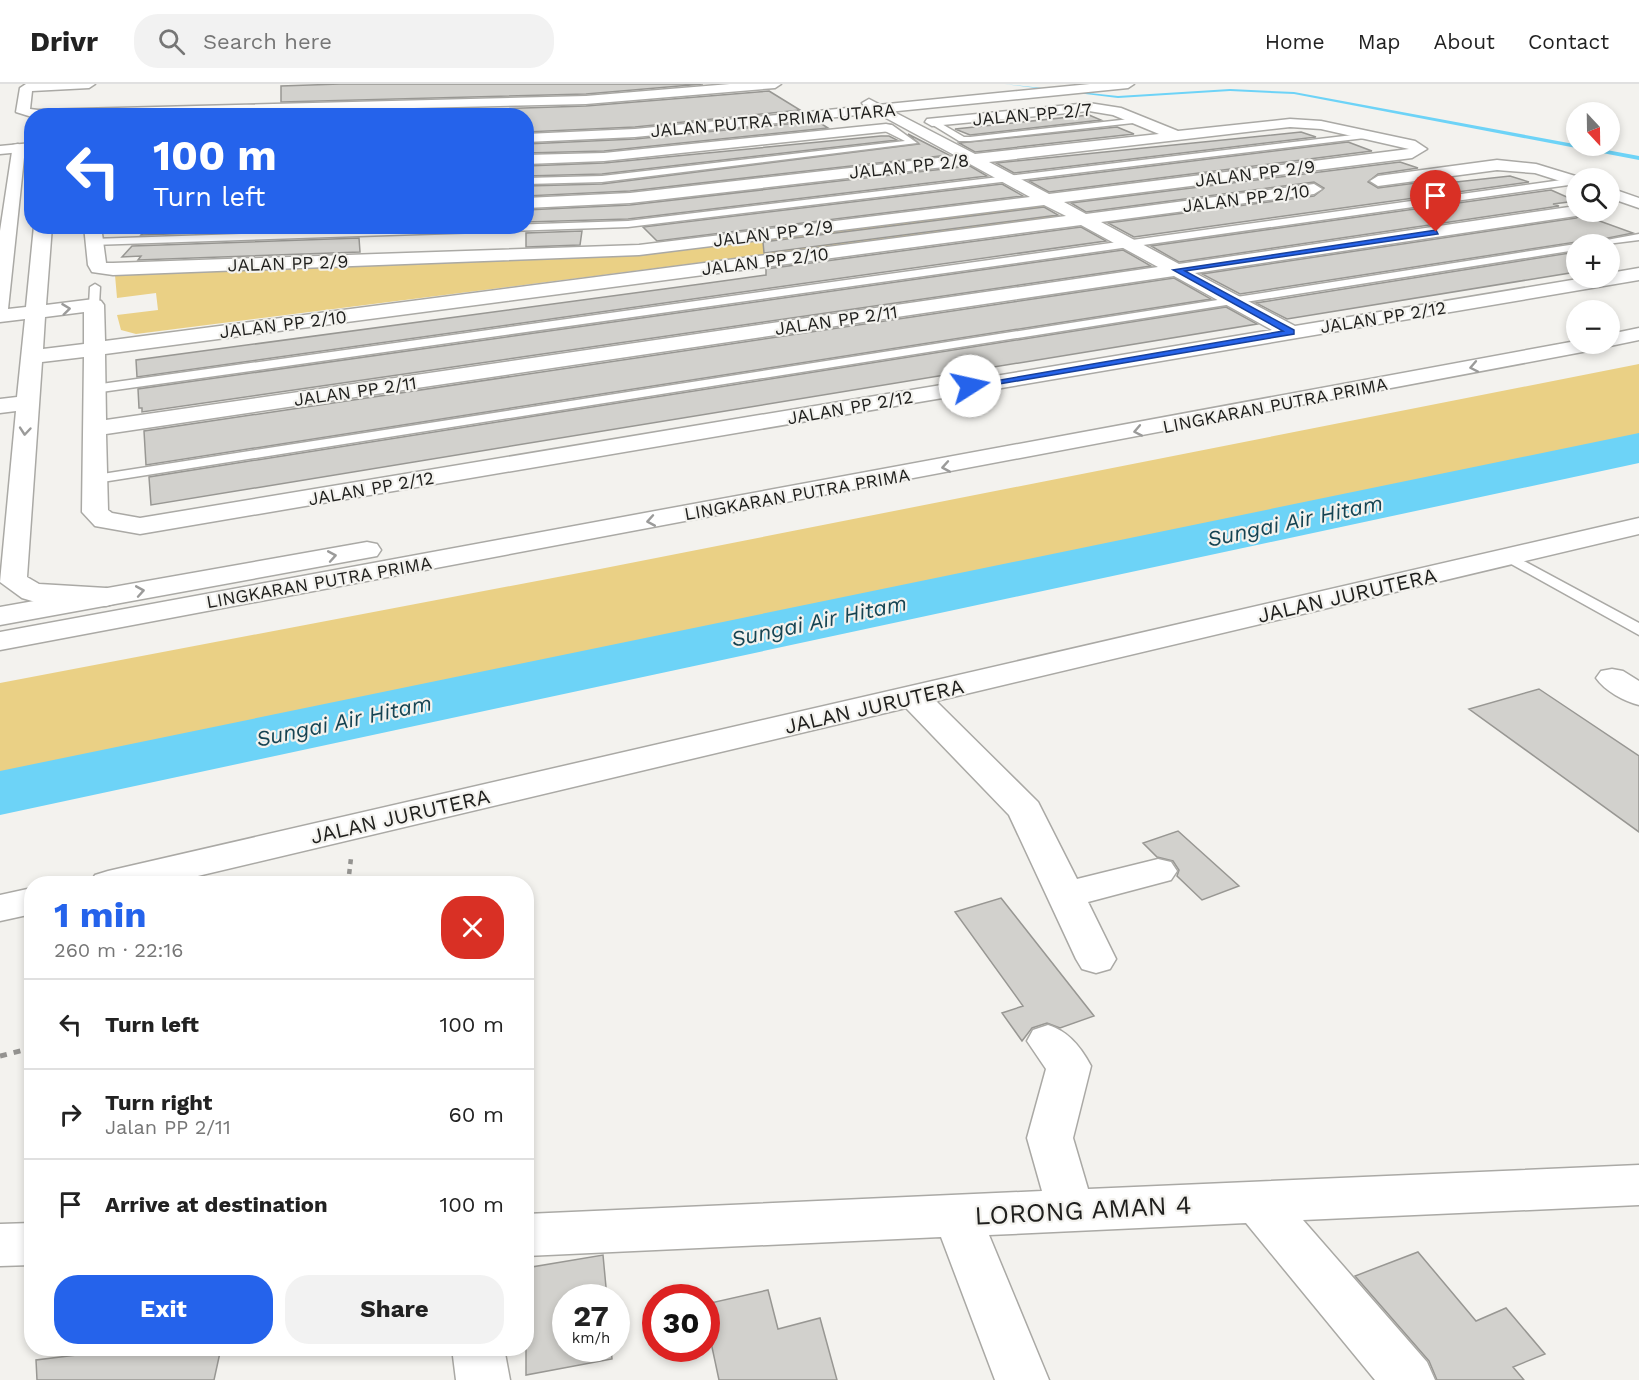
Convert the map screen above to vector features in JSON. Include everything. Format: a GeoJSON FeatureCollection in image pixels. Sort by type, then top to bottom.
{"type":"FeatureCollection","features":[{"type":"Feature","properties":{"kind":"street"},"geometry":{"type":"LineString","coordinates":[[24,112],[26,86],[88,84]]}},
{"type":"Feature","properties":{"kind":"street"},"geometry":{"type":"LineString","coordinates":[[291,108],[586,100],[775,84]]}},
{"type":"Feature","properties":{"kind":"street"},"geometry":{"type":"LineString","coordinates":[[1073,86],[1128,84]]}},
{"type":"Feature","properties":{"kind":"street","name":"JALAN PUTRA PRIMA UTARA"},"geometry":{"type":"LineString","coordinates":[[534,138],[625,134],[1073,86]]}},
{"type":"Feature","properties":{"kind":"street","name":"JALAN PUTRA PRIMA UTARA"},"geometry":{"type":"LineString","coordinates":[[534,131],[592,129],[1019,97],[1073,86]]}},
{"type":"Feature","properties":{"kind":"street"},"geometry":{"type":"LineString","coordinates":[[291,108],[305,95]]}},
{"type":"Feature","properties":{"kind":"street"},"geometry":{"type":"LineString","coordinates":[[875,106],[1291,332]]}},
{"type":"Feature","properties":{"kind":"street","name":"JALAN PP 2/7"},"geometry":{"type":"LineString","coordinates":[[932,122],[1089,107],[1116,111],[1264,172]]}},
{"type":"Feature","properties":{"kind":"street","name":"JALAN PP 2/8"},"geometry":{"type":"LineString","coordinates":[[534,203],[604,201],[1290,123],[1321,125],[1399,141]]}},
{"type":"Feature","properties":{"kind":"street"},"geometry":{"type":"LineString","coordinates":[[534,160],[604,157],[885,128]]}},
{"type":"Feature","properties":{"kind":"street","name":"JALAN PP 2/9"},"geometry":{"type":"LineString","coordinates":[[92,234],[99,268],[618,252],[1418,152],[1417,147],[1399,141]]}},
{"type":"Feature","properties":{"kind":"street"},"geometry":{"type":"LineString","coordinates":[[725,144],[838,225]]}},
{"type":"Feature","properties":{"kind":"street"},"geometry":{"type":"LineString","coordinates":[[0,150],[24,154]]}},
{"type":"Feature","properties":{"kind":"street"},"geometry":{"type":"LineString","coordinates":[[0,157],[24,154]]}},
{"type":"Feature","properties":{"kind":"street"},"geometry":{"type":"LineString","coordinates":[[0,162],[24,154]]}},
{"type":"Feature","properties":{"kind":"street"},"geometry":{"type":"LineString","coordinates":[[0,307],[5,234],[24,154]]}},
{"type":"Feature","properties":{"kind":"street"},"geometry":{"type":"LineString","coordinates":[[1356,183],[1497,165],[1546,171],[1566,178]]}},
{"type":"Feature","properties":{"kind":"street","name":"JALAN PP 2/10"},"geometry":{"type":"LineString","coordinates":[[32,357],[1333,186]]}},
{"type":"Feature","properties":{"kind":"street"},"geometry":{"type":"LineString","coordinates":[[1620,196],[1639,202]]}},
{"type":"Feature","properties":{"kind":"street"},"geometry":{"type":"LineString","coordinates":[[1620,205],[1639,202]]}},
{"type":"Feature","properties":{"kind":"street","name":"JALAN PP 2/11"},"geometry":{"type":"LineString","coordinates":[[95,429],[1566,213]]}},
{"type":"Feature","properties":{"kind":"street"},"geometry":{"type":"LineString","coordinates":[[5,234],[24,231]]}},
{"type":"Feature","properties":{"kind":"street"},"geometry":{"type":"LineString","coordinates":[[39,234],[37,312],[14,580],[32,592],[106,597]]}},
{"type":"Feature","properties":{"kind":"street","name":"JALAN PP 2/12"},"geometry":{"type":"LineString","coordinates":[[96,479],[95,512],[104,520],[140,526],[1639,274]]}},
{"type":"Feature","properties":{"kind":"street"},"geometry":{"type":"LineString","coordinates":[[0,316],[37,312],[94,296],[96,479]]}},
{"type":"Feature","properties":{"kind":"street"},"geometry":{"type":"LineString","coordinates":[[1620,321],[1639,317]]}},
{"type":"Feature","properties":{"kind":"street","name":"LINGKARAN PUTRA PRIMA"},"geometry":{"type":"LineString","coordinates":[[0,615],[1566,332]]}},
{"type":"Feature","properties":{"kind":"street"},"geometry":{"type":"LineString","coordinates":[[1620,338],[1639,334]]}},
{"type":"Feature","properties":{"kind":"street","name":"LINGKARAN PUTRA PRIMA"},"geometry":{"type":"LineString","coordinates":[[0,641],[1024,452],[1566,349]]}},
{"type":"Feature","properties":{"kind":"street"},"geometry":{"type":"LineString","coordinates":[[0,406],[28,402]]}},
{"type":"Feature","properties":{"kind":"street","name":"JALAN JURUTERA"},"geometry":{"type":"LineString","coordinates":[[142,876],[1639,526]]}},
{"type":"Feature","properties":{"kind":"street"},"geometry":{"type":"LineString","coordinates":[[1612,678],[1639,695]]}},
{"type":"Feature","properties":{"kind":"street"},"geometry":{"type":"LineString","coordinates":[[913,696],[1025,810],[1096,959]]}},
{"type":"Feature","properties":{"kind":"street"},"geometry":{"type":"LineString","coordinates":[[1065,895],[1158,871]]}},
{"type":"Feature","properties":{"kind":"street"},"geometry":{"type":"LineString","coordinates":[[0,908],[24,903]]}},
{"type":"Feature","properties":{"kind":"street"},"geometry":{"type":"LineString","coordinates":[[1048,1041],[1069,1065],[1050,1138],[1071,1211]]}},
{"type":"Feature","properties":{"kind":"street","name":"LORONG AMAN 4"},"geometry":{"type":"LineString","coordinates":[[534,1235],[1258,1202],[1637,1188]]}},
{"type":"Feature","properties":{"kind":"street"},"geometry":{"type":"LineString","coordinates":[[1258,1202],[1408,1380]]}},
{"type":"Feature","properties":{"kind":"street"},"geometry":{"type":"LineString","coordinates":[[957,1216],[1022,1380]]}},
{"type":"Feature","properties":{"kind":"street"},"geometry":{"type":"LineString","coordinates":[[0,1245],[24,1244]]}},
{"type":"Feature","properties":{"kind":"street"},"geometry":{"type":"LineString","coordinates":[[479,1356],[483,1380]]}},
{"type":"Feature","properties":{"kind":"lane"},"geometry":{"type":"LineString","coordinates":[[932,122],[962,139],[970,139],[1139,120]]}},
{"type":"Feature","properties":{"kind":"lane"},"geometry":{"type":"LineString","coordinates":[[534,181],[602,178],[913,143],[889,127],[885,128]]}},
{"type":"Feature","properties":{"kind":"lane"},"geometry":{"type":"LineString","coordinates":[[534,226],[608,225],[1009,180],[1370,135]]}},
{"type":"Feature","properties":{"kind":"lane"},"geometry":{"type":"LineString","coordinates":[[94,389],[1566,182]]}},
{"type":"Feature","properties":{"kind":"lane"},"geometry":{"type":"LineString","coordinates":[[1620,240],[1639,237]]}},
{"type":"Feature","properties":{"kind":"lane"},"geometry":{"type":"LineString","coordinates":[[96,479],[1231,299],[1566,249]]}},
{"type":"Feature","properties":{"kind":"lane"},"geometry":{"type":"LineString","coordinates":[[1509,557],[1639,630]]}},
{"type":"Feature","properties":{"kind":"path"},"geometry":{"type":"LineString","coordinates":[[0,1056],[24,1050]]}},
{"type":"Feature","properties":{"kind":"shaded area"},"geometry":{"type":"Polygon","coordinates":[[[1038,203],[1060,217],[136,334],[121,330],[117,315],[158,310],[156,293],[117,298],[115,275],[624,254],[1038,203]]]}},
{"type":"Feature","properties":{"kind":"shaded area"},"geometry":{"type":"Polygon","coordinates":[[[1639,364],[1639,451],[0,808],[0,683],[600,569],[1639,364]]]}},
{"type":"Feature","properties":{"kind":"building"},"geometry":{"type":"Polygon","coordinates":[[[703,84],[586,94],[281,102],[281,86],[703,84]]]}},
{"type":"Feature","properties":{"kind":"building"},"geometry":{"type":"Polygon","coordinates":[[[769,91],[800,110],[635,127],[534,132],[534,108],[525,108],[586,106],[769,91]]]}},
{"type":"Feature","properties":{"kind":"building"},"geometry":{"type":"Polygon","coordinates":[[[1089,115],[1101,120],[970,135],[955,129],[1089,115]]]}},
{"type":"Feature","properties":{"kind":"building"},"geometry":{"type":"Polygon","coordinates":[[[817,121],[828,128],[604,151],[534,153],[534,144],[635,139],[817,121]]]}},
{"type":"Feature","properties":{"kind":"building"},"geometry":{"type":"Polygon","coordinates":[[[1117,127],[1134,134],[975,152],[959,143],[1117,127]]]}},
{"type":"Feature","properties":{"kind":"building"},"geometry":{"type":"Polygon","coordinates":[[[1301,132],[1316,137],[1014,173],[996,163],[1301,132]]]}},
{"type":"Feature","properties":{"kind":"building"},"geometry":{"type":"Polygon","coordinates":[[[908,134],[949,155],[630,191],[534,196],[534,186],[602,184],[919,144],[908,134]]]}},
{"type":"Feature","properties":{"kind":"building"},"geometry":{"type":"Polygon","coordinates":[[[881,136],[889,136],[897,140],[602,174],[534,176],[534,166],[604,163],[881,136]]]}},
{"type":"Feature","properties":{"kind":"building"},"geometry":{"type":"Polygon","coordinates":[[[1348,142],[1372,151],[1049,192],[1029,181],[1348,142]]]}},
{"type":"Feature","properties":{"kind":"building"},"geometry":{"type":"Polygon","coordinates":[[[1400,162],[1418,168],[1378,174],[1368,182],[1378,188],[1447,179],[1456,182],[1510,176],[1529,182],[1134,237],[1108,223],[1314,196],[1324,188],[1314,182],[1086,212],[1071,203],[1400,162]]]}},
{"type":"Feature","properties":{"kind":"building"},"geometry":{"type":"Polygon","coordinates":[[[970,166],[987,176],[628,219],[534,222],[534,210],[630,205],[970,166]]]}},
{"type":"Feature","properties":{"kind":"building"},"geometry":{"type":"Polygon","coordinates":[[[1002,184],[1023,196],[657,241],[643,227],[1002,184]]]}},
{"type":"Feature","properties":{"kind":"building"},"geometry":{"type":"Polygon","coordinates":[[[1551,190],[1566,197],[1566,202],[1553,204],[1559,206],[1179,262],[1151,246],[1551,190]]]}},
{"type":"Feature","properties":{"kind":"building"},"geometry":{"type":"Polygon","coordinates":[[[1044,207],[1058,215],[764,253],[763,242],[1044,207]]]}},
{"type":"Feature","properties":{"kind":"building"},"geometry":{"type":"Polygon","coordinates":[[[1566,219],[1566,222],[1602,222],[1633,233],[1620,236],[1566,234],[1566,244],[1240,294],[1202,274],[1566,219]]]}},
{"type":"Feature","properties":{"kind":"building"},"geometry":{"type":"Polygon","coordinates":[[[1081,227],[1106,241],[137,377],[136,360],[766,275],[766,269],[1081,227]]]}},
{"type":"Feature","properties":{"kind":"building"},"geometry":{"type":"Polygon","coordinates":[[[582,231],[580,245],[526,247],[526,234],[582,231]]]}},
{"type":"Feature","properties":{"kind":"building"},"geometry":{"type":"Polygon","coordinates":[[[359,238],[360,252],[138,260],[141,256],[122,257],[132,246],[359,238]]]}},
{"type":"Feature","properties":{"kind":"building"},"geometry":{"type":"Polygon","coordinates":[[[1123,250],[1151,266],[142,412],[142,408],[139,408],[138,389],[1123,250]]]}},
{"type":"Feature","properties":{"kind":"building"},"geometry":{"type":"Polygon","coordinates":[[[1566,254],[1566,274],[1287,319],[1256,303],[1566,254]]]}},
{"type":"Feature","properties":{"kind":"building"},"geometry":{"type":"Polygon","coordinates":[[[1174,278],[1211,299],[146,465],[144,431],[1174,278]]]}},
{"type":"Feature","properties":{"kind":"building"},"geometry":{"type":"Polygon","coordinates":[[[1226,307],[1257,324],[151,505],[149,477],[1226,307]]]}},
{"type":"Feature","properties":{"kind":"building"},"geometry":{"type":"Polygon","coordinates":[[[1539,689],[1639,756],[1639,832],[1469,709],[1539,689]]]}},
{"type":"Feature","properties":{"kind":"building"},"geometry":{"type":"Polygon","coordinates":[[[1178,831],[1239,886],[1202,900],[1177,876],[1179,870],[1173,861],[1157,857],[1143,843],[1178,831]]]}},
{"type":"Feature","properties":{"kind":"building"},"geometry":{"type":"Polygon","coordinates":[[[1001,898],[1094,1016],[1060,1028],[1047,1023],[1032,1028],[1022,1041],[1002,1013],[1023,1006],[955,912],[1001,898]]]}},
{"type":"Feature","properties":{"kind":"building"},"geometry":{"type":"Polygon","coordinates":[[[1418,1252],[1476,1321],[1506,1308],[1545,1354],[1513,1367],[1524,1380],[1437,1380],[1429,1361],[1355,1276],[1418,1252]]]}},
{"type":"Feature","properties":{"kind":"building"},"geometry":{"type":"Polygon","coordinates":[[[603,1255],[606,1284],[552,1284],[552,1362],[596,1362],[526,1375],[526,1356],[534,1356],[534,1267],[603,1255]]]}},
{"type":"Feature","properties":{"kind":"building"},"geometry":{"type":"Polygon","coordinates":[[[768,1290],[778,1329],[820,1318],[837,1380],[719,1380],[715,1362],[720,1362],[720,1301],[768,1290]]]}},
{"type":"Feature","properties":{"kind":"building"},"geometry":{"type":"Polygon","coordinates":[[[69,1356],[219,1356],[214,1380],[37,1380],[36,1360],[69,1356]]]}},
{"type":"Feature","properties":{"kind":"waterway"},"geometry":{"type":"LineString","coordinates":[[1006,84],[1118,97],[1230,90],[1294,93],[1639,158]]}},
{"type":"Feature","properties":{"kind":"waterway","name":"Sungai Air Hitam"},"geometry":{"type":"LineString","coordinates":[[0,793],[1639,448]]}},
{"type":"Feature","properties":{"kind":"route"},"geometry":{"type":"LineString","coordinates":[[970,386],[1291,332],[1177,270],[1436,232]]}}]}
